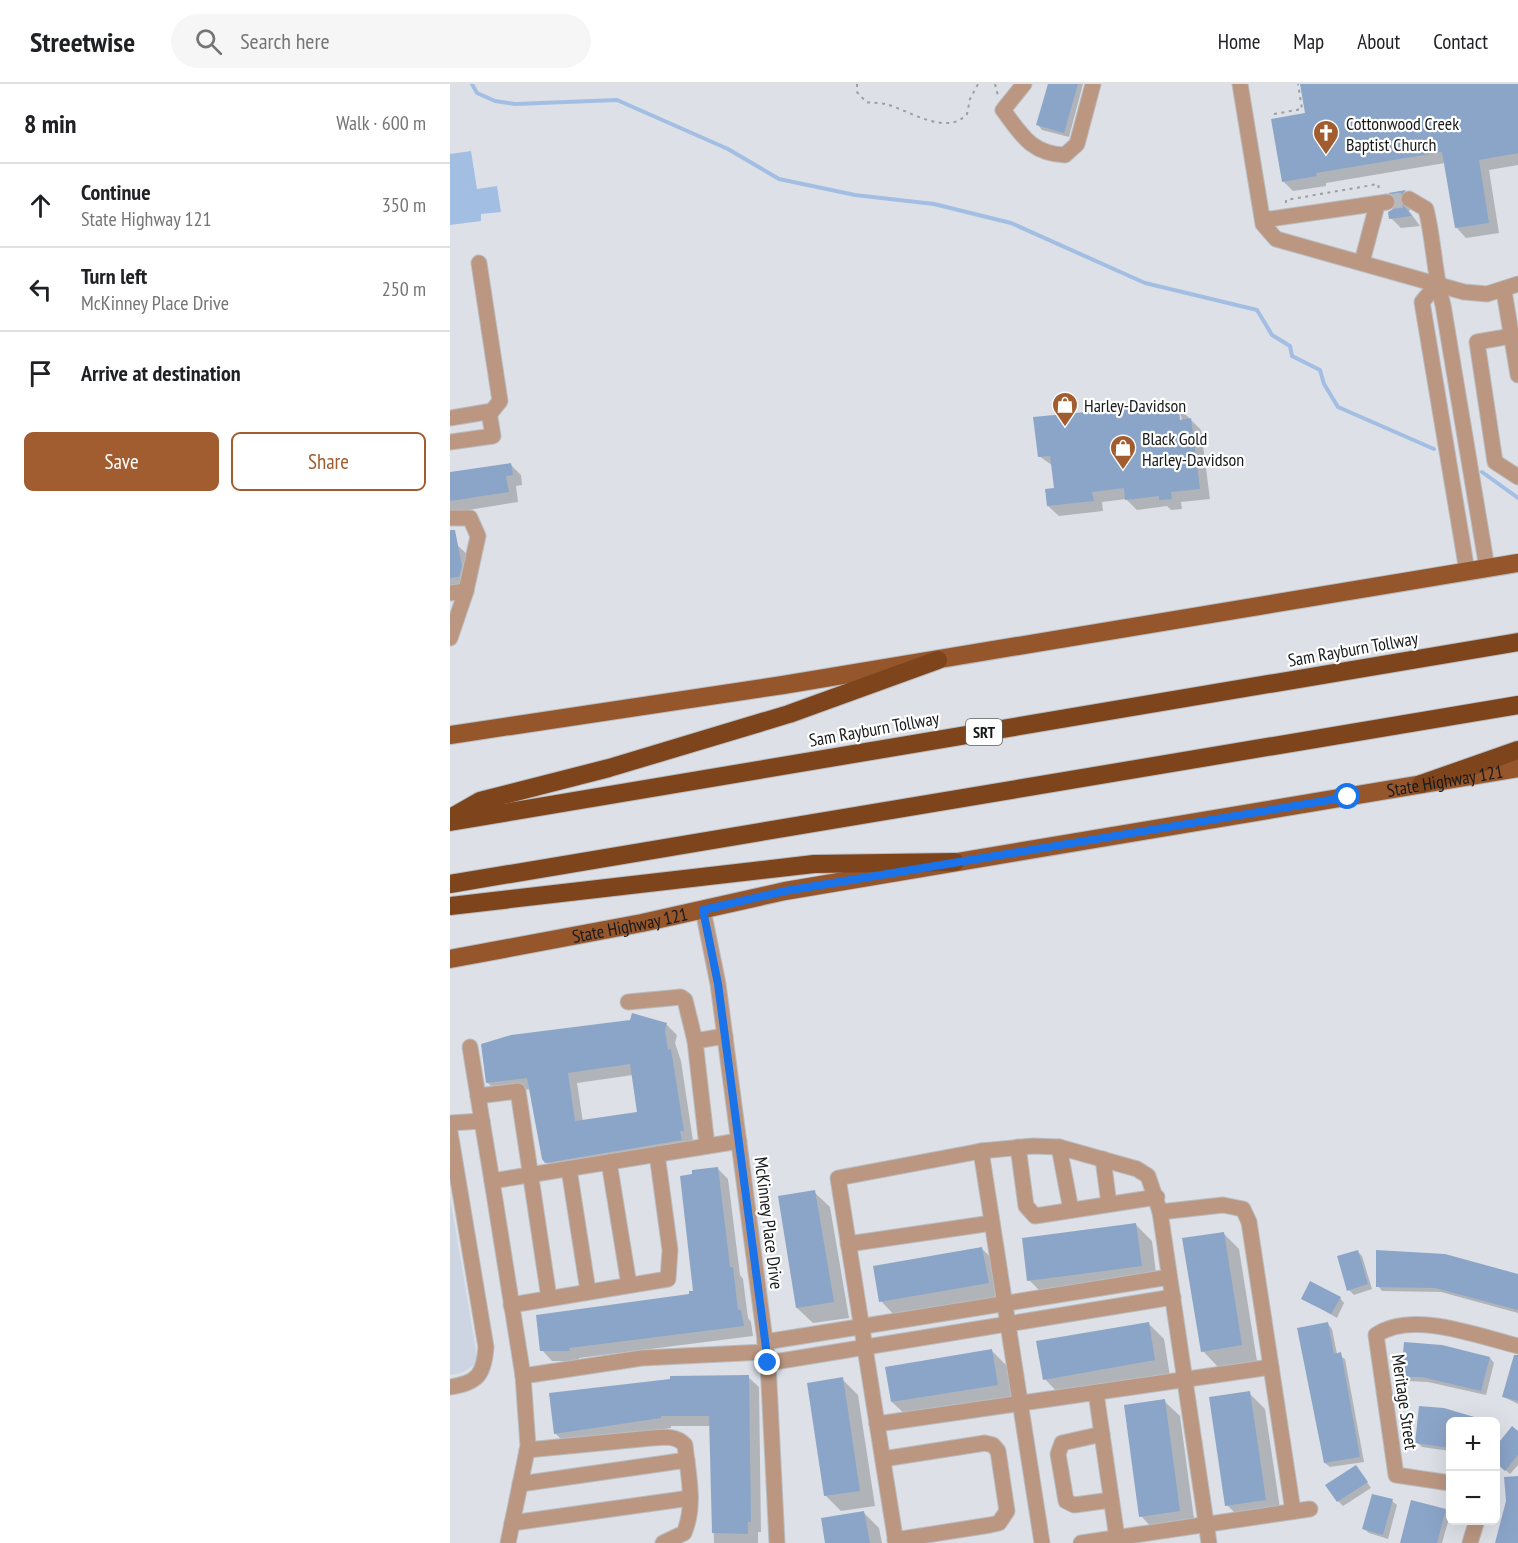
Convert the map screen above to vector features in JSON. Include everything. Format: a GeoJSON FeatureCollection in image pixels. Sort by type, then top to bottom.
{"type":"FeatureCollection","features":[{"type":"Feature","properties":{"kind":"highway","name":"Sam Rayburn Tollway"},"geometry":{"type":"LineString","coordinates":[[450,820],[1518,642]]}},
{"type":"Feature","properties":{"kind":"highway"},"geometry":{"type":"LineString","coordinates":[[450,820],[480,801],[609,768],[789,714],[938,660]]}},
{"type":"Feature","properties":{"kind":"highway"},"geometry":{"type":"LineString","coordinates":[[450,884],[1518,705]]}},
{"type":"Feature","properties":{"kind":"highway"},"geometry":{"type":"LineString","coordinates":[[1421,784],[1518,750]]}},
{"type":"Feature","properties":{"kind":"highway"},"geometry":{"type":"LineString","coordinates":[[450,906],[814,864],[955,862]]}},
{"type":"Feature","properties":{"kind":"main road"},"geometry":{"type":"LineString","coordinates":[[450,735],[938,660],[1518,563]]}},
{"type":"Feature","properties":{"kind":"main road","name":"State Highway 121"},"geometry":{"type":"LineString","coordinates":[[450,959],[703,910],[785,891],[1518,768]]}},
{"type":"Feature","properties":{"kind":"street"},"geometry":{"type":"LineString","coordinates":[[1024,84],[1003,110],[1024,138],[1037,148],[1049,154],[1065,155],[1077,144],[1093,84]]}},
{"type":"Feature","properties":{"kind":"street"},"geometry":{"type":"LineString","coordinates":[[1240,84],[1263,220],[1268,232],[1276,239],[1464,292],[1487,294],[1511,287],[1518,375]]}},
{"type":"Feature","properties":{"kind":"street"},"geometry":{"type":"LineString","coordinates":[[1409,200],[1426,209],[1486,567]]}},
{"type":"Feature","properties":{"kind":"street"},"geometry":{"type":"LineString","coordinates":[[1263,220],[1382,204],[1362,262]]}},
{"type":"Feature","properties":{"kind":"street"},"geometry":{"type":"LineString","coordinates":[[450,418],[489,412],[499,405],[500,396],[479,263]]}},
{"type":"Feature","properties":{"kind":"street"},"geometry":{"type":"LineString","coordinates":[[1437,284],[1422,302],[1467,571]]}},
{"type":"Feature","properties":{"kind":"street"},"geometry":{"type":"LineString","coordinates":[[1515,335],[1477,342],[1495,462],[1518,477]]}},
{"type":"Feature","properties":{"kind":"street"},"geometry":{"type":"LineString","coordinates":[[450,442],[494,435],[489,412]]}},
{"type":"Feature","properties":{"kind":"street"},"geometry":{"type":"LineString","coordinates":[[450,518],[470,518],[478,536],[466,591],[450,638]]}},
{"type":"Feature","properties":{"kind":"street"},"geometry":{"type":"LineString","coordinates":[[450,593],[466,591]]}},
{"type":"Feature","properties":{"kind":"street","name":"McKinney Place Drive"},"geometry":{"type":"LineString","coordinates":[[703,910],[718,984],[766,1353],[777,1543]]}},
{"type":"Feature","properties":{"kind":"street"},"geometry":{"type":"LineString","coordinates":[[628,1002],[681,997],[685,1000],[695,1041],[707,1146]]}},
{"type":"Feature","properties":{"kind":"street"},"geometry":{"type":"LineString","coordinates":[[695,1041],[725,1036]]}},
{"type":"Feature","properties":{"kind":"street"},"geometry":{"type":"LineString","coordinates":[[470,1047],[523,1376],[527,1450],[508,1543]]}},
{"type":"Feature","properties":{"kind":"street"},"geometry":{"type":"LineString","coordinates":[[478,1096],[518,1091],[549,1298]]}},
{"type":"Feature","properties":{"kind":"street"},"geometry":{"type":"LineString","coordinates":[[450,1123],[482,1121]]}},
{"type":"Feature","properties":{"kind":"street"},"geometry":{"type":"LineString","coordinates":[[450,1132],[486,1347],[485,1363],[479,1375],[465,1385],[450,1387]]}},
{"type":"Feature","properties":{"kind":"street"},"geometry":{"type":"LineString","coordinates":[[492,1181],[739,1141]]}},
{"type":"Feature","properties":{"kind":"street"},"geometry":{"type":"LineString","coordinates":[[1018,1147],[1029,1212],[1035,1216],[1109,1204],[1223,1205],[1243,1209],[1250,1222],[1293,1511]]}},
{"type":"Feature","properties":{"kind":"street"},"geometry":{"type":"LineString","coordinates":[[883,1459],[985,1443],[993,1445],[998,1451],[1007,1511],[999,1523],[895,1541],[838,1178],[981,1151],[1018,1147],[1059,1147],[1137,1169],[1148,1176],[1159,1204],[1209,1543]]}},
{"type":"Feature","properties":{"kind":"street"},"geometry":{"type":"LineString","coordinates":[[1059,1147],[1071,1210]]}},
{"type":"Feature","properties":{"kind":"street"},"geometry":{"type":"LineString","coordinates":[[981,1151],[1042,1543]]}},
{"type":"Feature","properties":{"kind":"street"},"geometry":{"type":"LineString","coordinates":[[511,1305],[668,1280],[670,1250],[657,1155]]}},
{"type":"Feature","properties":{"kind":"street"},"geometry":{"type":"LineString","coordinates":[[1102,1159],[1109,1204]]}},
{"type":"Feature","properties":{"kind":"street"},"geometry":{"type":"LineString","coordinates":[[609,1162],[629,1285]]}},
{"type":"Feature","properties":{"kind":"street"},"geometry":{"type":"LineString","coordinates":[[569,1169],[588,1291]]}},
{"type":"Feature","properties":{"kind":"street"},"geometry":{"type":"LineString","coordinates":[[849,1244],[992,1223]]}},
{"type":"Feature","properties":{"kind":"street"},"geometry":{"type":"LineString","coordinates":[[766,1353],[862,1327],[1170,1276]]}},
{"type":"Feature","properties":{"kind":"street"},"geometry":{"type":"LineString","coordinates":[[523,1376],[642,1358],[690,1354],[865,1348],[1173,1297]]}},
{"type":"Feature","properties":{"kind":"street","name":"Meritage Street"},"geometry":{"type":"LineString","coordinates":[[1446,1482],[1396,1474],[1376,1335],[1389,1326],[1438,1326],[1518,1346]]}},
{"type":"Feature","properties":{"kind":"street"},"geometry":{"type":"LineString","coordinates":[[877,1424],[1271,1367]]}},
{"type":"Feature","properties":{"kind":"street"},"geometry":{"type":"LineString","coordinates":[[1096,1393],[1117,1538]]}},
{"type":"Feature","properties":{"kind":"street"},"geometry":{"type":"LineString","coordinates":[[1102,1434],[1062,1443],[1058,1454],[1066,1501],[1074,1505],[1111,1500]]}},
{"type":"Feature","properties":{"kind":"street"},"geometry":{"type":"LineString","coordinates":[[527,1450],[669,1437],[680,1440],[685,1445],[687,1460],[689,1521],[684,1533],[663,1543]]}},
{"type":"Feature","properties":{"kind":"street"},"geometry":{"type":"LineString","coordinates":[[520,1484],[687,1460]]}},
{"type":"Feature","properties":{"kind":"street"},"geometry":{"type":"LineString","coordinates":[[512,1523],[690,1498]]}},
{"type":"Feature","properties":{"kind":"street"},"geometry":{"type":"LineString","coordinates":[[1081,1543],[1310,1509]]}},
{"type":"Feature","properties":{"kind":"street"},"geometry":{"type":"LineString","coordinates":[[1470,1543],[1476,1525]]}},
{"type":"Feature","properties":{"kind":"path"},"geometry":{"type":"LineString","coordinates":[[857,84],[857,92],[866,102],[884,104],[931,120],[955,122],[967,114],[970,99],[978,84]]}},
{"type":"Feature","properties":{"kind":"path"},"geometry":{"type":"LineString","coordinates":[[1274,114],[1302,109],[1298,84]]}},
{"type":"Feature","properties":{"kind":"path"},"geometry":{"type":"LineString","coordinates":[[1289,216],[1286,200],[1378,184],[1382,204]]}},
{"type":"Feature","properties":{"kind":"shaded area"},"geometry":{"type":"Polygon","coordinates":[[[450,1197],[478,1363],[461,1373],[450,1375],[450,1197]]]}},
{"type":"Feature","properties":{"kind":"water"},"geometry":{"type":"Polygon","coordinates":[[[471,151],[477,189],[497,186],[501,212],[481,214],[481,221],[450,225],[450,154],[471,151]]]}},
{"type":"Feature","properties":{"kind":"building"},"geometry":{"type":"Polygon","coordinates":[[[1048,84],[1078,84],[1064,133],[1036,125],[1048,84]]]}},
{"type":"Feature","properties":{"kind":"building","name":"Cottonwood Creek Baptist Church"},"geometry":{"type":"Polygon","coordinates":[[[1300,84],[1518,84],[1518,153],[1479,160],[1489,223],[1455,228],[1442,152],[1316,173],[1317,176],[1282,182],[1271,119],[1305,113],[1300,84]]]}},
{"type":"Feature","properties":{"kind":"building"},"geometry":{"type":"Polygon","coordinates":[[[1406,190],[1399,200],[1412,216],[1389,219],[1388,212],[1393,209],[1397,201],[1388,193],[1406,190]]]}},
{"type":"Feature","properties":{"kind":"building"},"geometry":{"type":"Polygon","coordinates":[[[1170,404],[1170,406],[1179,405],[1180,420],[1191,418],[1200,489],[1171,492],[1172,499],[1159,500],[1159,496],[1125,500],[1124,488],[1092,492],[1094,501],[1047,506],[1045,489],[1054,488],[1050,456],[1038,457],[1033,417],[1170,404]]]}},
{"type":"Feature","properties":{"kind":"building"},"geometry":{"type":"Polygon","coordinates":[[[511,463],[513,475],[506,476],[509,492],[450,501],[450,472],[511,463]]]}},
{"type":"Feature","properties":{"kind":"building"},"geometry":{"type":"Polygon","coordinates":[[[450,530],[455,530],[462,566],[459,577],[450,578],[450,530]]]}},
{"type":"Feature","properties":{"kind":"building"},"geometry":{"type":"Polygon","coordinates":[[[632,1013],[667,1023],[665,1031],[668,1050],[671,1049],[684,1131],[680,1131],[682,1140],[545,1163],[542,1159],[527,1078],[486,1083],[481,1044],[511,1035],[630,1020],[632,1013]],[[630,1064],[568,1073],[575,1121],[637,1112],[630,1064]]]}},
{"type":"Feature","properties":{"kind":"building"},"geometry":{"type":"Polygon","coordinates":[[[718,1167],[730,1267],[733,1267],[738,1310],[741,1310],[744,1326],[569,1348],[570,1351],[540,1351],[536,1315],[689,1294],[689,1291],[693,1291],[680,1176],[692,1174],[692,1170],[718,1167]]]}},
{"type":"Feature","properties":{"kind":"building"},"geometry":{"type":"Polygon","coordinates":[[[815,1190],[834,1302],[796,1308],[778,1196],[815,1190]]]}},
{"type":"Feature","properties":{"kind":"building"},"geometry":{"type":"Polygon","coordinates":[[[1136,1223],[1142,1266],[1027,1281],[1022,1238],[1136,1223]]]}},
{"type":"Feature","properties":{"kind":"building"},"geometry":{"type":"Polygon","coordinates":[[[1224,1232],[1242,1345],[1201,1352],[1182,1238],[1224,1232]]]}},
{"type":"Feature","properties":{"kind":"building"},"geometry":{"type":"Polygon","coordinates":[[[982,1247],[989,1283],[879,1302],[873,1266],[982,1247]]]}},
{"type":"Feature","properties":{"kind":"building"},"geometry":{"type":"Polygon","coordinates":[[[1358,1250],[1368,1284],[1347,1291],[1337,1256],[1358,1250]]]}},
{"type":"Feature","properties":{"kind":"building"},"geometry":{"type":"Polygon","coordinates":[[[1376,1250],[1445,1254],[1518,1274],[1518,1310],[1435,1288],[1376,1287],[1376,1250]]]}},
{"type":"Feature","properties":{"kind":"building"},"geometry":{"type":"Polygon","coordinates":[[[1310,1281],[1341,1297],[1331,1314],[1301,1299],[1310,1281]]]}},
{"type":"Feature","properties":{"kind":"building"},"geometry":{"type":"Polygon","coordinates":[[[1149,1322],[1155,1360],[1043,1380],[1036,1341],[1149,1322]]]}},
{"type":"Feature","properties":{"kind":"building"},"geometry":{"type":"Polygon","coordinates":[[[1328,1322],[1334,1354],[1341,1352],[1360,1457],[1324,1463],[1297,1328],[1328,1322]]]}},
{"type":"Feature","properties":{"kind":"building"},"geometry":{"type":"Polygon","coordinates":[[[1404,1342],[1442,1345],[1490,1357],[1481,1391],[1422,1377],[1401,1377],[1404,1342]]]}},
{"type":"Feature","properties":{"kind":"building"},"geometry":{"type":"Polygon","coordinates":[[[992,1349],[998,1385],[891,1402],[885,1367],[992,1349]]]}},
{"type":"Feature","properties":{"kind":"building"},"geometry":{"type":"Polygon","coordinates":[[[1514,1355],[1518,1355],[1518,1401],[1502,1397],[1514,1355]]]}},
{"type":"Feature","properties":{"kind":"building"},"geometry":{"type":"Polygon","coordinates":[[[749,1375],[751,1522],[748,1522],[748,1534],[712,1533],[709,1416],[661,1416],[661,1418],[554,1434],[549,1393],[670,1379],[670,1376],[749,1375]]]}},
{"type":"Feature","properties":{"kind":"building"},"geometry":{"type":"Polygon","coordinates":[[[843,1377],[860,1491],[824,1496],[807,1383],[843,1377]]]}},
{"type":"Feature","properties":{"kind":"building"},"geometry":{"type":"Polygon","coordinates":[[[1250,1391],[1266,1500],[1225,1506],[1209,1397],[1250,1391]]]}},
{"type":"Feature","properties":{"kind":"building"},"geometry":{"type":"Polygon","coordinates":[[[1165,1399],[1180,1511],[1139,1517],[1124,1405],[1165,1399]]]}},
{"type":"Feature","properties":{"kind":"building"},"geometry":{"type":"Polygon","coordinates":[[[1419,1406],[1444,1408],[1474,1417],[1446,1417],[1446,1447],[1415,1443],[1419,1406]]]}},
{"type":"Feature","properties":{"kind":"building"},"geometry":{"type":"Polygon","coordinates":[[[1512,1426],[1518,1431],[1518,1455],[1505,1471],[1500,1467],[1500,1441],[1512,1426]]]}},
{"type":"Feature","properties":{"kind":"building"},"geometry":{"type":"Polygon","coordinates":[[[1356,1465],[1368,1482],[1337,1502],[1325,1485],[1356,1465]]]}},
{"type":"Feature","properties":{"kind":"building"},"geometry":{"type":"Polygon","coordinates":[[[1518,1476],[1518,1543],[1495,1543],[1506,1501],[1504,1477],[1518,1476]]]}},
{"type":"Feature","properties":{"kind":"building"},"geometry":{"type":"Polygon","coordinates":[[[1372,1494],[1393,1499],[1383,1535],[1362,1529],[1372,1494]]]}},
{"type":"Feature","properties":{"kind":"building"},"geometry":{"type":"Polygon","coordinates":[[[1411,1500],[1446,1509],[1437,1543],[1400,1543],[1411,1500]]]}},
{"type":"Feature","properties":{"kind":"building"},"geometry":{"type":"Polygon","coordinates":[[[864,1511],[870,1543],[825,1543],[821,1518],[864,1511]]]}},
{"type":"Feature","properties":{"kind":"waterway"},"geometry":{"type":"LineString","coordinates":[[472,84],[477,93],[495,101],[515,104],[617,100],[728,149],[779,179],[855,195],[934,204],[1011,223],[1145,283],[1257,310],[1272,335],[1290,346],[1292,356],[1320,370],[1324,384],[1338,407],[1434,449]]}},
{"type":"Feature","properties":{"kind":"waterway"},"geometry":{"type":"LineString","coordinates":[[1482,472],[1518,498]]}},
{"type":"Feature","properties":{"kind":"tunnel"},"geometry":{"type":"LineString","coordinates":[[1387,202],[1409,199]]}},
{"type":"Feature","properties":{"kind":"place","name":"Cottonwood Creek Baptist Church"},"geometry":{"type":"Point","coordinates":[1326,156]}},
{"type":"Feature","properties":{"kind":"place","name":"Harley-Davidson"},"geometry":{"type":"Point","coordinates":[1065,428]}},
{"type":"Feature","properties":{"kind":"place","name":"Black Gold Harley-Davidson"},"geometry":{"type":"Point","coordinates":[1123,471]}},
{"type":"Feature","properties":{"kind":"route"},"geometry":{"type":"LineString","coordinates":[[768,1363],[718,984],[703,910],[785,891],[1348,797]]}}]}
